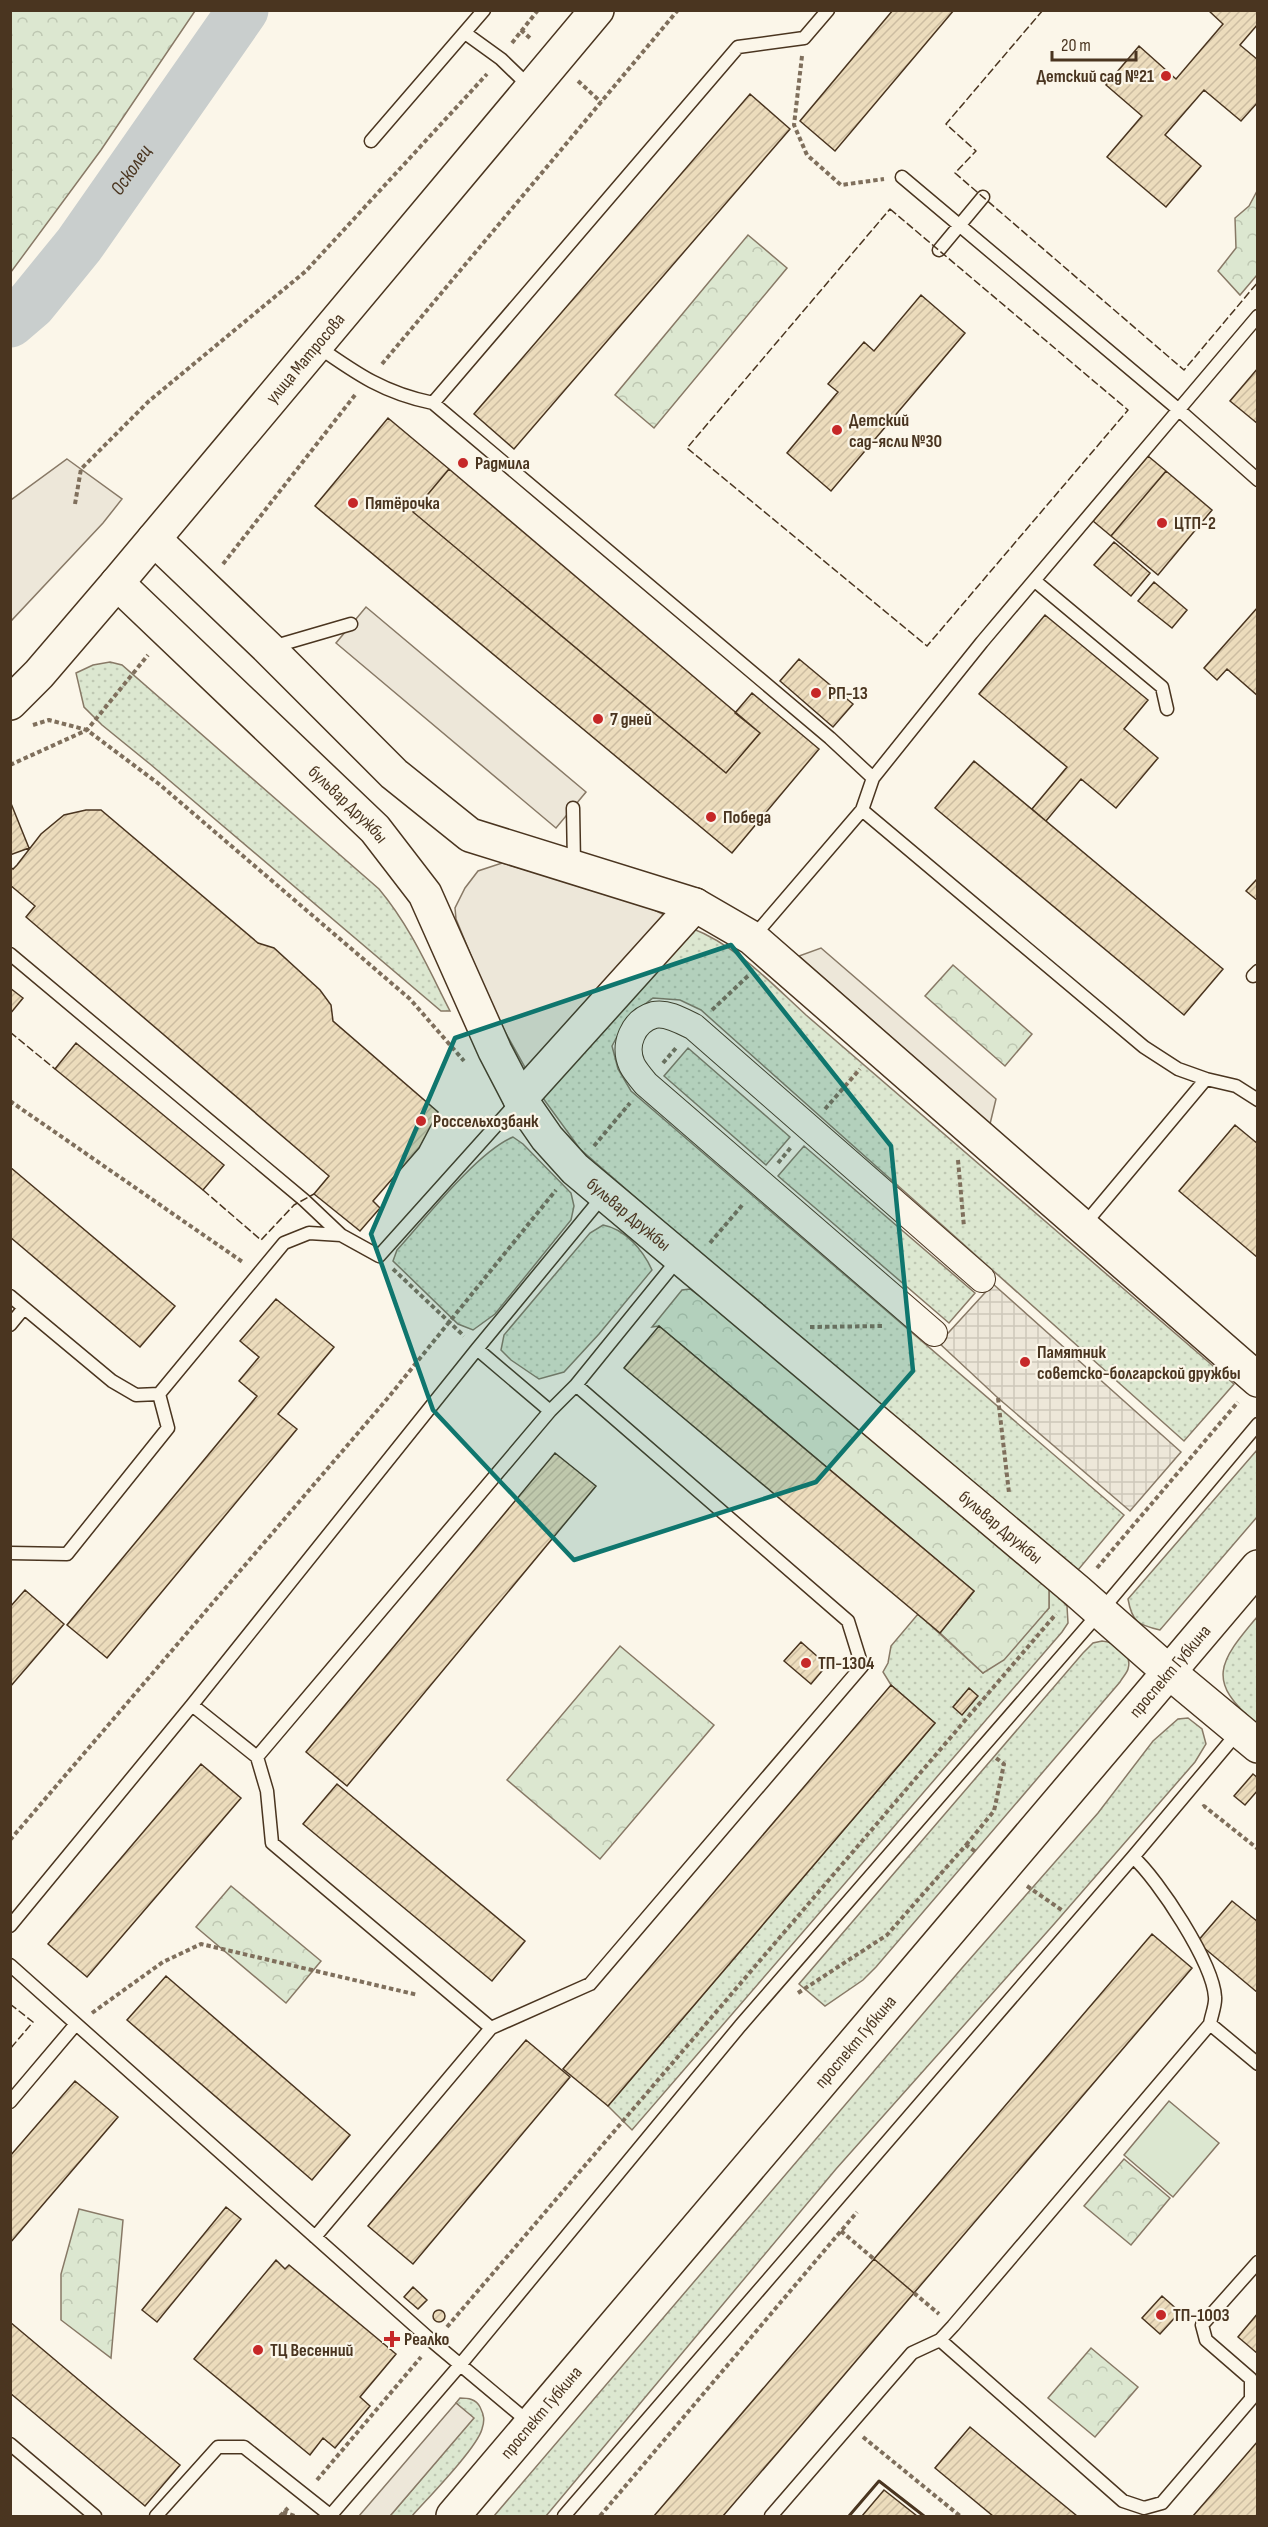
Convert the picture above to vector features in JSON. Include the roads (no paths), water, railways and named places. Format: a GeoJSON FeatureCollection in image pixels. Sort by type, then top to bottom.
{"type":"FeatureCollection","features":[{"type":"Feature","properties":{"kind":"main road","name":"улица Матросова"},"geometry":{"type":"LineString","coordinates":[[20,715],[39,674],[597,10]]}},
{"type":"Feature","properties":{"kind":"main road"},"geometry":{"type":"LineString","coordinates":[[154,539],[268,648],[394,774],[470,836],[574,866],[695,905],[761,947],[1257,1380]]}},
{"type":"Feature","properties":{"kind":"main road","name":"бульвар Дружбы"},"geometry":{"type":"LineString","coordinates":[[117,583],[375,829],[425,894],[495,1051],[520,1099],[547,1138],[574,1169],[1248,1738]]}},
{"type":"Feature","properties":{"kind":"main road"},"geometry":{"type":"LineString","coordinates":[[520,1099],[695,905]]}},
{"type":"Feature","properties":{"kind":"main road","name":"проспект Губкина"},"geometry":{"type":"LineString","coordinates":[[453,2517],[1257,1567]]}},
{"type":"Feature","properties":{"kind":"street"},"geometry":{"type":"LineString","coordinates":[[930,1329],[762,1182],[645,1084],[632,1065],[628,1045],[636,1026],[654,1015],[672,1017],[694,1027],[975,1273]]}},
{"type":"Feature","properties":{"kind":"lane"},"geometry":{"type":"LineString","coordinates":[[371,141],[484,10]]}},
{"type":"Feature","properties":{"kind":"lane"},"geometry":{"type":"LineString","coordinates":[[433,403],[738,46],[804,38],[828,10]]}},
{"type":"Feature","properties":{"kind":"lane"},"geometry":{"type":"LineString","coordinates":[[465,33],[501,59],[531,88]]}},
{"type":"Feature","properties":{"kind":"lane"},"geometry":{"type":"LineString","coordinates":[[902,177],[1179,410],[1257,480]]}},
{"type":"Feature","properties":{"kind":"lane"},"geometry":{"type":"LineString","coordinates":[[939,250],[983,197]]}},
{"type":"Feature","properties":{"kind":"lane"},"geometry":{"type":"LineString","coordinates":[[761,947],[862,810],[873,778],[1257,316]]}},
{"type":"Feature","properties":{"kind":"lane"},"geometry":{"type":"LineString","coordinates":[[315,345],[367,380],[405,397],[433,403],[830,738],[873,778]]}},
{"type":"Feature","properties":{"kind":"lane"},"geometry":{"type":"LineString","coordinates":[[1035,581],[1162,687],[1167,709]]}},
{"type":"Feature","properties":{"kind":"lane"},"geometry":{"type":"LineString","coordinates":[[268,648],[351,624]]}},
{"type":"Feature","properties":{"kind":"lane"},"geometry":{"type":"LineString","coordinates":[[573,808],[574,866]]}},
{"type":"Feature","properties":{"kind":"lane"},"geometry":{"type":"LineString","coordinates":[[862,810],[1144,1047],[1178,1069],[1236,1086],[1257,1100]]}},
{"type":"Feature","properties":{"kind":"lane"},"geometry":{"type":"LineString","coordinates":[[10,954],[304,1200],[341,1234],[379,1256],[520,1099]]}},
{"type":"Feature","properties":{"kind":"lane"},"geometry":{"type":"LineString","coordinates":[[1082,1227],[1206,1079]]}},
{"type":"Feature","properties":{"kind":"lane"},"geometry":{"type":"LineString","coordinates":[[10,1926],[192,1705],[477,1348],[604,1194]]}},
{"type":"Feature","properties":{"kind":"lane"},"geometry":{"type":"LineString","coordinates":[[10,1296],[112,1381],[136,1395],[159,1394],[284,1243],[309,1233],[341,1234]]}},
{"type":"Feature","properties":{"kind":"lane"},"geometry":{"type":"LineString","coordinates":[[257,1757],[550,1410],[576,1385],[685,1262]]}},
{"type":"Feature","properties":{"kind":"lane"},"geometry":{"type":"LineString","coordinates":[[10,1325],[24,1308]]}},
{"type":"Feature","properties":{"kind":"lane"},"geometry":{"type":"LineString","coordinates":[[477,1348],[550,1410]]}},
{"type":"Feature","properties":{"kind":"lane"},"geometry":{"type":"LineString","coordinates":[[315,2237],[491,2028],[590,1984],[862,1666],[848,1621],[576,1385]]}},
{"type":"Feature","properties":{"kind":"lane"},"geometry":{"type":"LineString","coordinates":[[10,1553],[67,1554],[168,1428],[159,1394]]}},
{"type":"Feature","properties":{"kind":"lane"},"geometry":{"type":"LineString","coordinates":[[156,2517],[218,2447],[244,2447],[331,2516],[460,2365],[740,2026],[983,1747],[1089,1602],[1257,1424]]}},
{"type":"Feature","properties":{"kind":"lane"},"geometry":{"type":"LineString","coordinates":[[192,1705],[257,1757],[267,1791],[272,1843],[491,2028]]}},
{"type":"Feature","properties":{"kind":"lane"},"geometry":{"type":"LineString","coordinates":[[564,2517],[1133,1857],[1248,1738]]}},
{"type":"Feature","properties":{"kind":"lane"},"geometry":{"type":"LineString","coordinates":[[771,2517],[912,2353],[940,2340],[953,2326],[1210,2024],[1215,1997],[1204,1959],[1147,1869],[1133,1857]]}},
{"type":"Feature","properties":{"kind":"lane"},"geometry":{"type":"LineString","coordinates":[[10,1965],[433,2342],[532,2424]]}},
{"type":"Feature","properties":{"kind":"lane"},"geometry":{"type":"LineString","coordinates":[[10,2102],[76,2024]]}},
{"type":"Feature","properties":{"kind":"lane"},"geometry":{"type":"LineString","coordinates":[[1210,2024],[1257,2064]]}},
{"type":"Feature","properties":{"kind":"lane"},"geometry":{"type":"LineString","coordinates":[[940,2340],[1124,2501],[1144,2508],[1162,2503],[1251,2399],[1251,2379],[1206,2340],[1202,2325],[1257,2262]]}},
{"type":"Feature","properties":{"kind":"lane"},"geometry":{"type":"LineString","coordinates":[[10,2444],[94,2517]]}},
{"type":"Feature","properties":{"kind":"waterway","name":"Осколец"},"geometry":{"type":"LineString","coordinates":[[10,322],[31,304],[79,245],[243,10]]}},
{"type":"Feature","properties":{"kind":"place","name":"Детский сад №21"},"geometry":{"type":"Point","coordinates":[1166,76]}},
{"type":"Feature","properties":{"kind":"place","name":"Детский сад-ясли №30"},"geometry":{"type":"Point","coordinates":[837,430]}},
{"type":"Feature","properties":{"kind":"place","name":"Радмила"},"geometry":{"type":"Point","coordinates":[463,463]}},
{"type":"Feature","properties":{"kind":"place","name":"Пятёрочка"},"geometry":{"type":"Point","coordinates":[353,503]}},
{"type":"Feature","properties":{"kind":"place","name":"ЦТП-2"},"geometry":{"type":"Point","coordinates":[1162,523]}},
{"type":"Feature","properties":{"kind":"place","name":"РП-13"},"geometry":{"type":"Point","coordinates":[816,693]}},
{"type":"Feature","properties":{"kind":"place","name":"7 дней"},"geometry":{"type":"Point","coordinates":[598,719]}},
{"type":"Feature","properties":{"kind":"place","name":"Победа"},"geometry":{"type":"Point","coordinates":[711,817]}},
{"type":"Feature","properties":{"kind":"place","name":"Россельхозбанк"},"geometry":{"type":"Point","coordinates":[421,1121]}},
{"type":"Feature","properties":{"kind":"place","name":"Памятник советско-болгарской дружбы"},"geometry":{"type":"Point","coordinates":[1025,1362]}},
{"type":"Feature","properties":{"kind":"place","name":"ТП-1304"},"geometry":{"type":"Point","coordinates":[806,1663]}},
{"type":"Feature","properties":{"kind":"place","name":"ТП-1003"},"geometry":{"type":"Point","coordinates":[1161,2315]}},
{"type":"Feature","properties":{"kind":"place","name":"Реалко"},"geometry":{"type":"Point","coordinates":[392,2339]}},
{"type":"Feature","properties":{"kind":"place","name":"ТЦ Весенний"},"geometry":{"type":"Point","coordinates":[258,2350]}}]}
